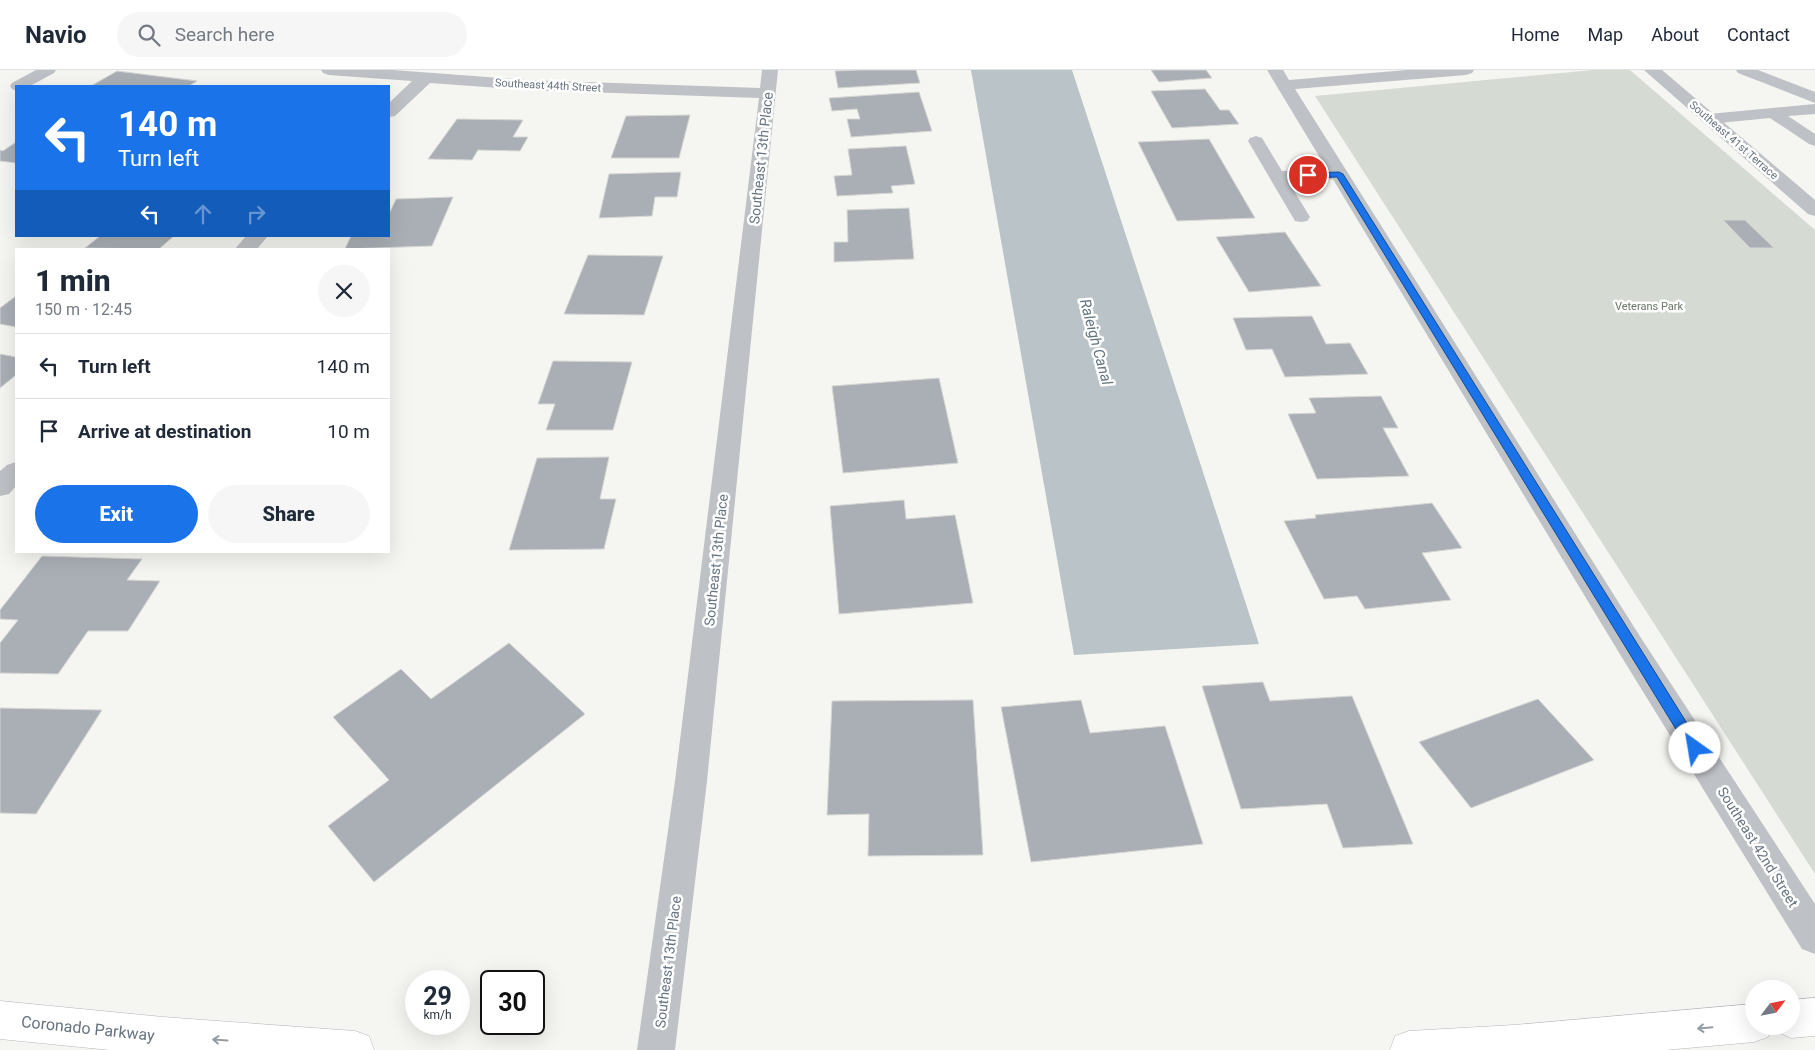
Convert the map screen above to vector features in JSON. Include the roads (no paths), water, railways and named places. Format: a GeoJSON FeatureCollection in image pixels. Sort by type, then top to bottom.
{"type":"FeatureCollection","features":[{"type":"Feature","properties":{"kind":"street"},"geometry":{"type":"LineString","coordinates":[[21,85],[48,70]]}},
{"type":"Feature","properties":{"kind":"street","name":"Southeast 44th Street"},"geometry":{"type":"LineString","coordinates":[[329,70],[527,85],[769,81]]}},
{"type":"Feature","properties":{"kind":"street"},"geometry":{"type":"LineString","coordinates":[[1280,78],[1466,70]]}},
{"type":"Feature","properties":{"kind":"street","name":"Southeast 41st Terrace"},"geometry":{"type":"LineString","coordinates":[[1652,70],[1815,210]]}},
{"type":"Feature","properties":{"kind":"street"},"geometry":{"type":"LineString","coordinates":[[1744,70],[1815,98]]}},
{"type":"Feature","properties":{"kind":"street"},"geometry":{"type":"LineString","coordinates":[[390,111],[425,78]]}},
{"type":"Feature","properties":{"kind":"street","name":"Southeast 42nd Street"},"geometry":{"type":"LineString","coordinates":[[1280,78],[1631,648],[1815,936]]}},
{"type":"Feature","properties":{"kind":"street","name":"Southeast 13th Place"},"geometry":{"type":"LineString","coordinates":[[656,1050],[691,781],[769,81]]}},
{"type":"Feature","properties":{"kind":"street"},"geometry":{"type":"LineString","coordinates":[[247,248],[257,237]]}},
{"type":"Feature","properties":{"kind":"street"},"geometry":{"type":"LineString","coordinates":[[0,487],[15,473]]}},
{"type":"Feature","properties":{"kind":"street"},"geometry":{"type":"LineString","coordinates":[[1800,1018],[1815,1017]]}},
{"type":"Feature","properties":{"kind":"street","name":"Coronado Parkway"},"geometry":{"type":"LineString","coordinates":[[0,1020],[163,1036],[355,1050]]}},
{"type":"Feature","properties":{"kind":"street"},"geometry":{"type":"LineString","coordinates":[[1409,1050],[1514,1044],[1745,1024]]}},
{"type":"Feature","properties":{"kind":"lane"},"geometry":{"type":"LineString","coordinates":[[1709,119],[1815,109]]}},
{"type":"Feature","properties":{"kind":"lane"},"geometry":{"type":"LineString","coordinates":[[1773,113],[1812,137]]}},
{"type":"Feature","properties":{"kind":"lane"},"geometry":{"type":"LineString","coordinates":[[1256,141],[1301,217]]}},
{"type":"Feature","properties":{"kind":"lane"},"geometry":{"type":"LineString","coordinates":[[1277,176],[1339,174]]}},
{"type":"Feature","properties":{"kind":"water","name":"Raleigh Canal"},"geometry":{"type":"Polygon","coordinates":[[[971,70],[1072,70],[1259,644],[1074,655],[971,70]]]}},
{"type":"Feature","properties":{"kind":"park label","name":"Veterans Park"},"geometry":{"type":"Point","coordinates":[1649,306]}}]}
